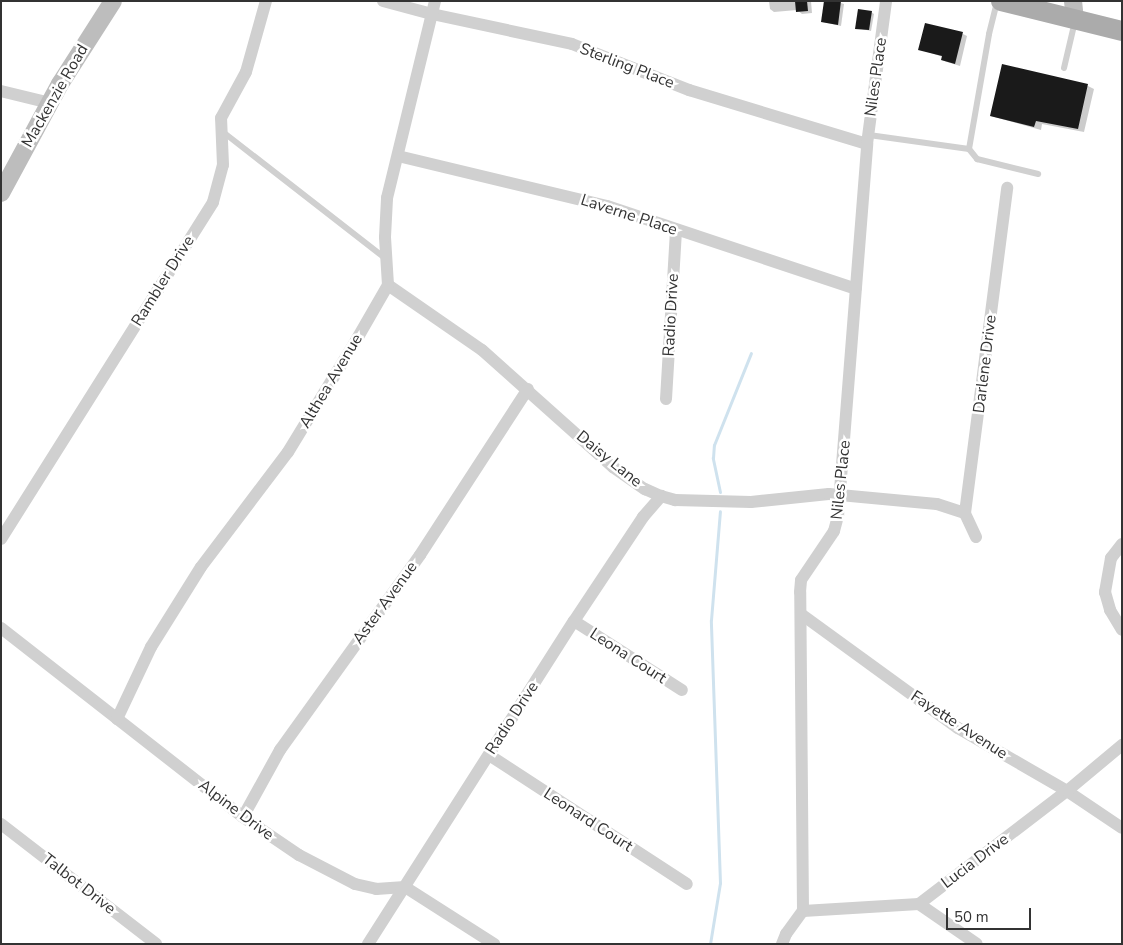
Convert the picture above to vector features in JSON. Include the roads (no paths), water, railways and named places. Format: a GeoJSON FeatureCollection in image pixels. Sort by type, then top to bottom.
{"type":"FeatureCollection","features":[{"type":"Feature","properties":{"kind":"main road","name":"Mackenzie Road"},"geometry":{"type":"LineString","coordinates":[[1,193],[50,103],[113,1]]}},
{"type":"Feature","properties":{"kind":"main road"},"geometry":{"type":"LineString","coordinates":[[999,1],[1074,10],[1122,31]]}},
{"type":"Feature","properties":{"kind":"street","name":"Rambler Drive"},"geometry":{"type":"LineString","coordinates":[[1,539],[213,202],[223,165],[221,118],[246,72],[266,1]]}},
{"type":"Feature","properties":{"kind":"street","name":"Sterling Place"},"geometry":{"type":"LineString","coordinates":[[384,1],[432,14],[572,44],[689,90],[868,140]]}},
{"type":"Feature","properties":{"kind":"street"},"geometry":{"type":"LineString","coordinates":[[388,285],[386,259],[387,198],[436,1]]}},
{"type":"Feature","properties":{"kind":"street","name":"Niles Place"},"geometry":{"type":"LineString","coordinates":[[803,912],[802,580],[834,531],[841,495],[868,140],[886,1]]}},
{"type":"Feature","properties":{"kind":"street"},"geometry":{"type":"LineString","coordinates":[[1,91],[50,103]]}},
{"type":"Feature","properties":{"kind":"street","name":"Laverne Place"},"geometry":{"type":"LineString","coordinates":[[398,156],[574,197],[856,289]]}},
{"type":"Feature","properties":{"kind":"street","name":"Darlene Drive"},"geometry":{"type":"LineString","coordinates":[[965,513],[1007,188]]}},
{"type":"Feature","properties":{"kind":"street","name":"Radio Drive"},"geometry":{"type":"LineString","coordinates":[[666,399],[676,230]]}},
{"type":"Feature","properties":{"kind":"street","name":"Daisy Lane"},"geometry":{"type":"LineString","coordinates":[[388,285],[482,350],[613,467],[644,489],[661,496],[675,500],[751,502],[812,494],[841,495],[937,504],[965,513]]}},
{"type":"Feature","properties":{"kind":"street","name":"Althea Avenue"},"geometry":{"type":"LineString","coordinates":[[117,719],[151,647],[201,567],[288,452],[388,285]]}},
{"type":"Feature","properties":{"kind":"street","name":"Aster Avenue"},"geometry":{"type":"LineString","coordinates":[[243,817],[280,750],[420,555],[528,390]]}},
{"type":"Feature","properties":{"kind":"street","name":"Radio Drive"},"geometry":{"type":"LineString","coordinates":[[368,944],[574,621],[643,517],[661,496]]}},
{"type":"Feature","properties":{"kind":"street"},"geometry":{"type":"LineString","coordinates":[[965,513],[976,537]]}},
{"type":"Feature","properties":{"kind":"street"},"geometry":{"type":"LineString","coordinates":[[1122,544],[1112,558],[1105,592],[1110,610],[1122,630]]}},
{"type":"Feature","properties":{"kind":"street","name":"Fayette Avenue"},"geometry":{"type":"LineString","coordinates":[[801,614],[958,728],[1067,791],[1122,828]]}},
{"type":"Feature","properties":{"kind":"street","name":"Leona Court"},"geometry":{"type":"LineString","coordinates":[[574,621],[682,690]]}},
{"type":"Feature","properties":{"kind":"street","name":"Alpine Drive"},"geometry":{"type":"LineString","coordinates":[[1,628],[243,817],[298,855],[355,884],[376,890],[405,887]]}},
{"type":"Feature","properties":{"kind":"street","name":"Lucia Drive"},"geometry":{"type":"LineString","coordinates":[[919,904],[1067,791],[1122,745]]}},
{"type":"Feature","properties":{"kind":"street","name":"Leonard Court"},"geometry":{"type":"LineString","coordinates":[[489,755],[687,884]]}},
{"type":"Feature","properties":{"kind":"street","name":"Talbot Drive"},"geometry":{"type":"LineString","coordinates":[[1,824],[156,944]]}},
{"type":"Feature","properties":{"kind":"street"},"geometry":{"type":"LineString","coordinates":[[405,887],[494,944]]}},
{"type":"Feature","properties":{"kind":"street"},"geometry":{"type":"LineString","coordinates":[[782,944],[786,934],[803,912],[919,904],[977,944]]}},
{"type":"Feature","properties":{"kind":"lane"},"geometry":{"type":"LineString","coordinates":[[969,149],[989,34],[999,1]]}},
{"type":"Feature","properties":{"kind":"lane"},"geometry":{"type":"LineString","coordinates":[[1064,68],[1074,10]]}},
{"type":"Feature","properties":{"kind":"lane"},"geometry":{"type":"LineString","coordinates":[[222,131],[386,259]]}},
{"type":"Feature","properties":{"kind":"lane"},"geometry":{"type":"LineString","coordinates":[[868,140],[969,149],[977,159],[1038,174]]}},
{"type":"Feature","properties":{"kind":"waterway"},"geometry":{"type":"LineString","coordinates":[[720,492],[713,458],[714,445],[751,353]]}},
{"type":"Feature","properties":{"kind":"waterway"},"geometry":{"type":"LineString","coordinates":[[710,944],[720,883],[711,620],[720,511]]}}]}
